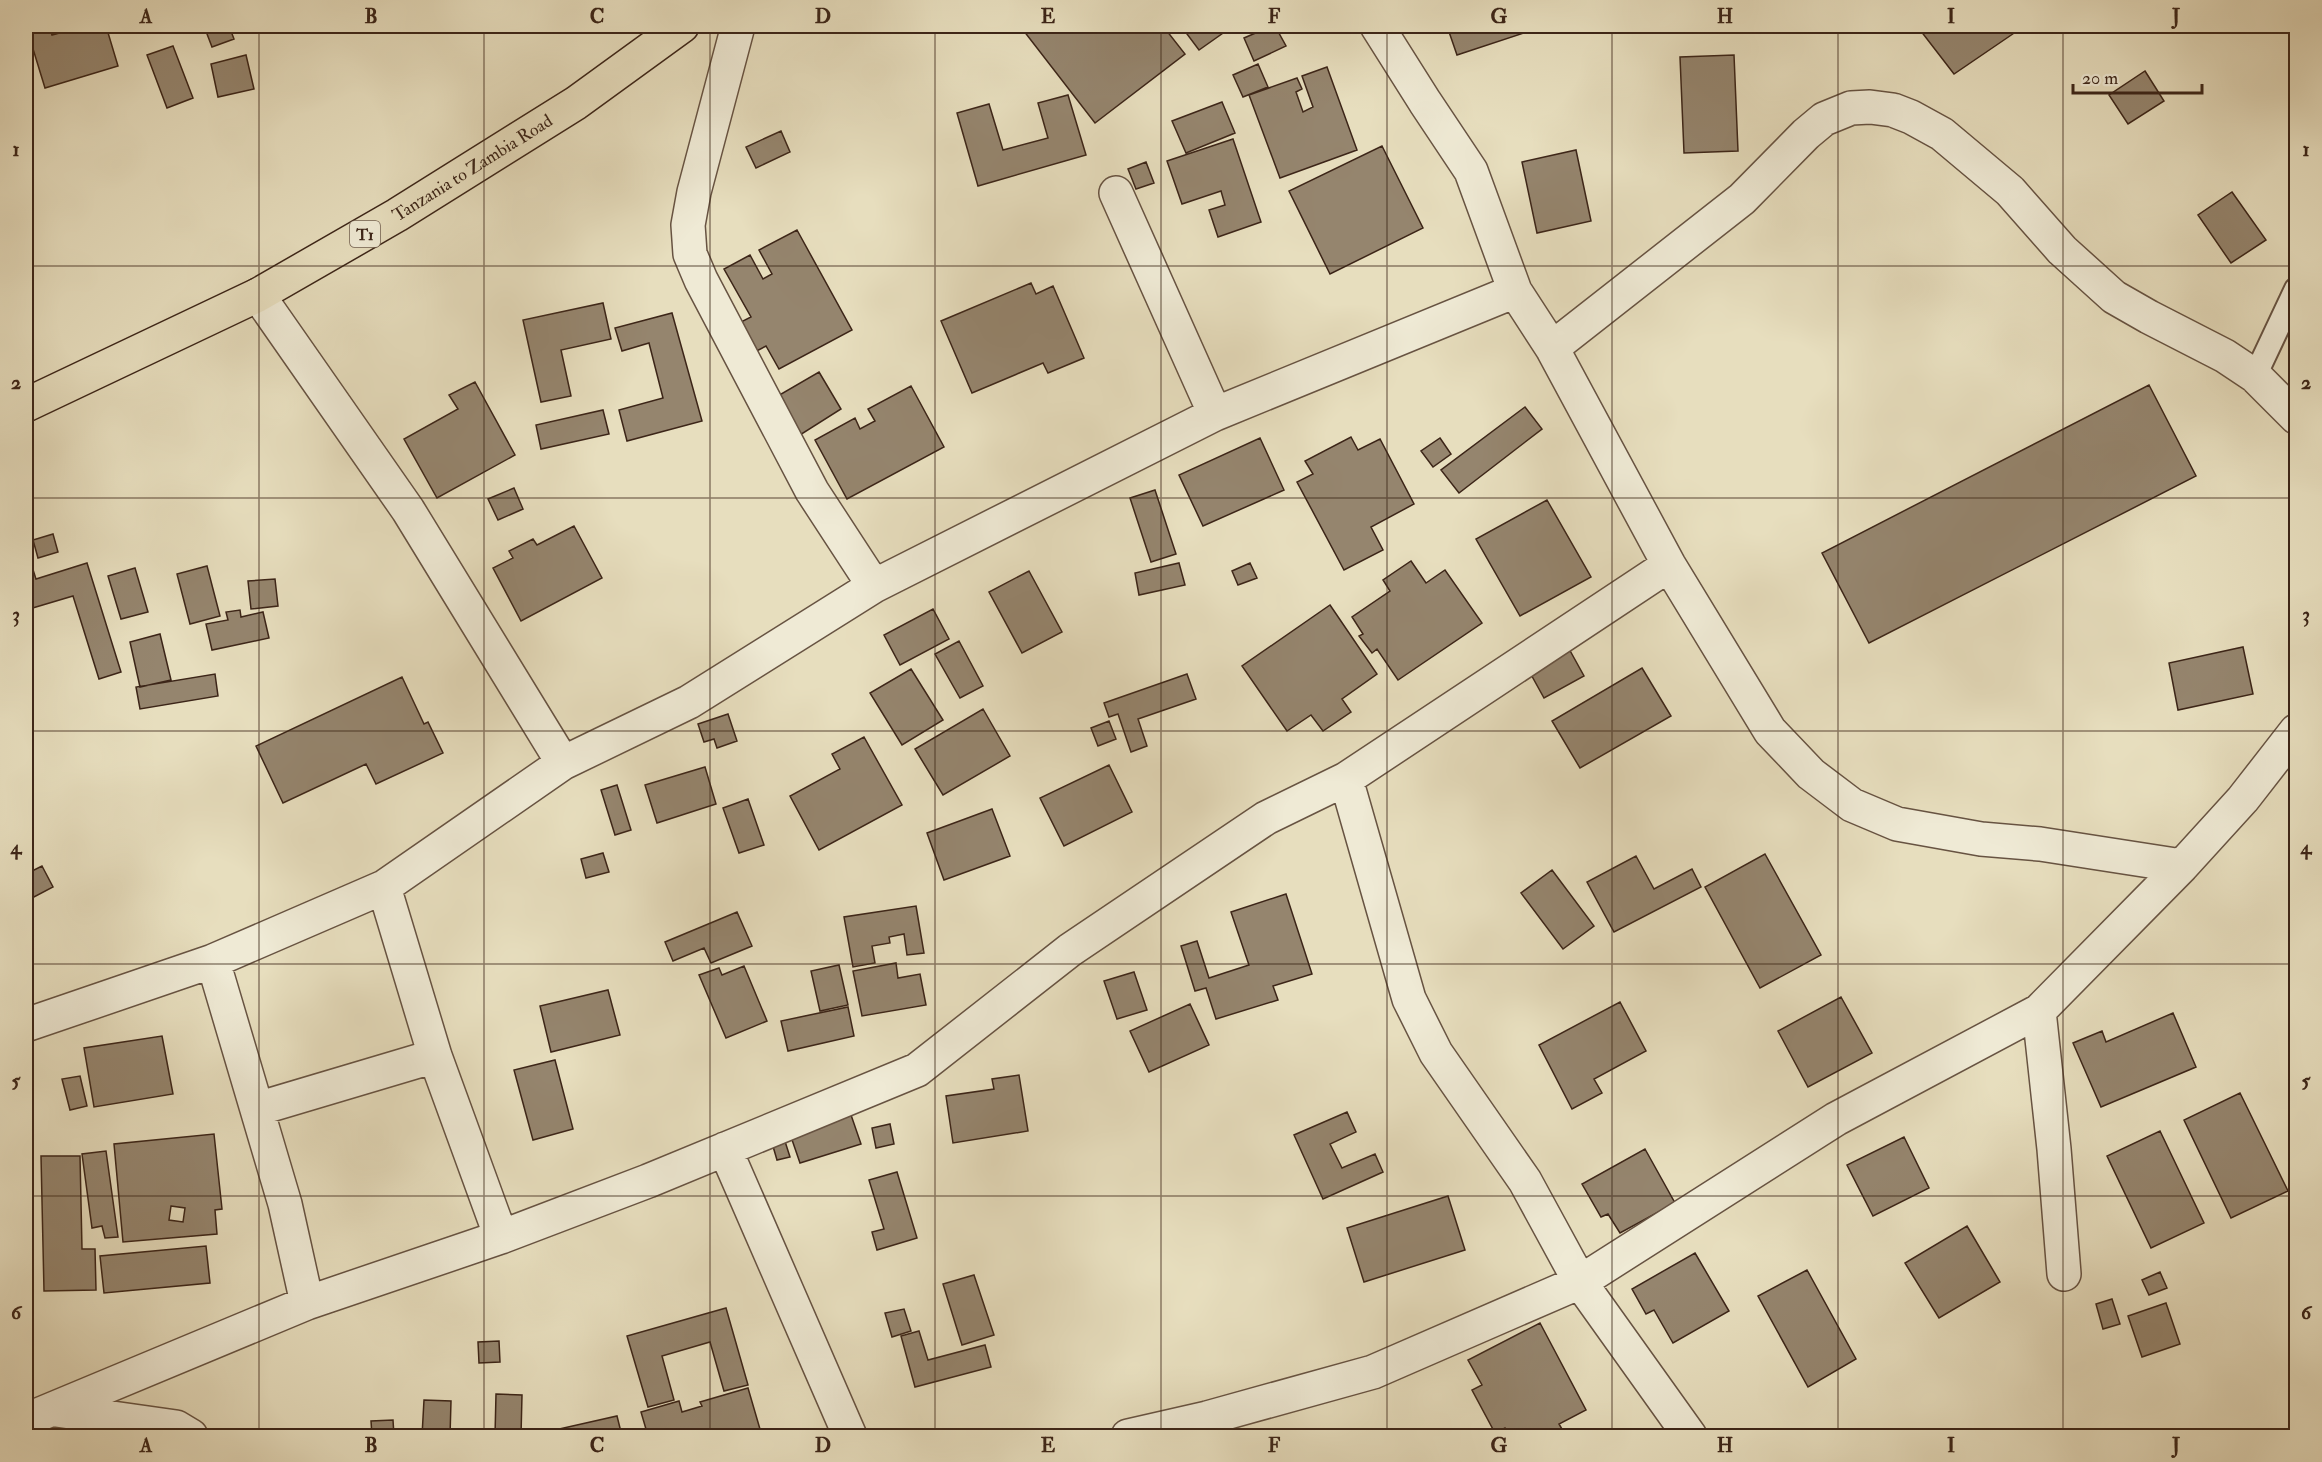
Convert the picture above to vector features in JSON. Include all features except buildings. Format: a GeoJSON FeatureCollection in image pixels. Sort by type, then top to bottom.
{"type":"FeatureCollection","features":[{"type":"Feature","properties":{"kind":"highway","name":"Tanzania to Zambia Road"},"geometry":{"type":"LineString","coordinates":[[26,405],[258,295],[397,215],[576,104],[682,26]]}},
{"type":"Feature","properties":{"kind":"street"},"geometry":{"type":"LineString","coordinates":[[738,26],[694,192],[688,225],[690,254],[701,280],[812,491],[874,586]]}},
{"type":"Feature","properties":{"kind":"street"},"geometry":{"type":"LineString","coordinates":[[1377,26],[1472,171],[1515,291],[1552,348],[1669,565],[1770,731],[1811,774],[1852,805],[1897,824],[1981,839],[2040,844],[2182,866]]}},
{"type":"Feature","properties":{"kind":"street"},"geometry":{"type":"LineString","coordinates":[[1552,348],[1742,199],[1806,134],[1824,119],[1851,108],[1870,107],[1893,110],[1942,134],[2010,191],[2062,249],[2114,297],[2225,356],[2255,376],[2296,417]]}},
{"type":"Feature","properties":{"kind":"street"},"geometry":{"type":"LineString","coordinates":[[1116,193],[1215,414]]}},
{"type":"Feature","properties":{"kind":"street"},"geometry":{"type":"LineString","coordinates":[[26,1025],[213,961],[384,887],[563,763],[689,702],[874,586],[1215,414],[1515,291]]}},
{"type":"Feature","properties":{"kind":"street"},"geometry":{"type":"LineString","coordinates":[[258,295],[408,510],[563,763]]}},
{"type":"Feature","properties":{"kind":"street"},"geometry":{"type":"LineString","coordinates":[[40,1415],[307,1303],[501,1237],[917,1071],[1070,950],[1266,818],[1346,779],[1669,565]]}},
{"type":"Feature","properties":{"kind":"street"},"geometry":{"type":"LineString","coordinates":[[1128,1437],[1207,1418],[1373,1372],[1581,1282],[1836,1119],[2039,1011],[2182,866],[2243,799],[2296,731]]}},
{"type":"Feature","properties":{"kind":"street"},"geometry":{"type":"LineString","coordinates":[[1346,779],[1410,999],[1436,1053],[1525,1180],[1581,1282],[1690,1437]]}},
{"type":"Feature","properties":{"kind":"street"},"geometry":{"type":"LineString","coordinates":[[384,887],[435,1056],[501,1237]]}},
{"type":"Feature","properties":{"kind":"street"},"geometry":{"type":"LineString","coordinates":[[213,961],[285,1204],[307,1303]]}},
{"type":"Feature","properties":{"kind":"street"},"geometry":{"type":"LineString","coordinates":[[2039,1011],[2054,1149],[2064,1274]]}},
{"type":"Feature","properties":{"kind":"street"},"geometry":{"type":"LineString","coordinates":[[257,1109],[435,1056]]}},
{"type":"Feature","properties":{"kind":"street"},"geometry":{"type":"LineString","coordinates":[[725,1149],[850,1437]]}},
{"type":"Feature","properties":{"kind":"street"},"geometry":{"type":"LineString","coordinates":[[40,1415],[176,1426],[191,1437]]}},
{"type":"Feature","properties":{"kind":"lane"},"geometry":{"type":"LineString","coordinates":[[2255,376],[2296,289]]}}]}
